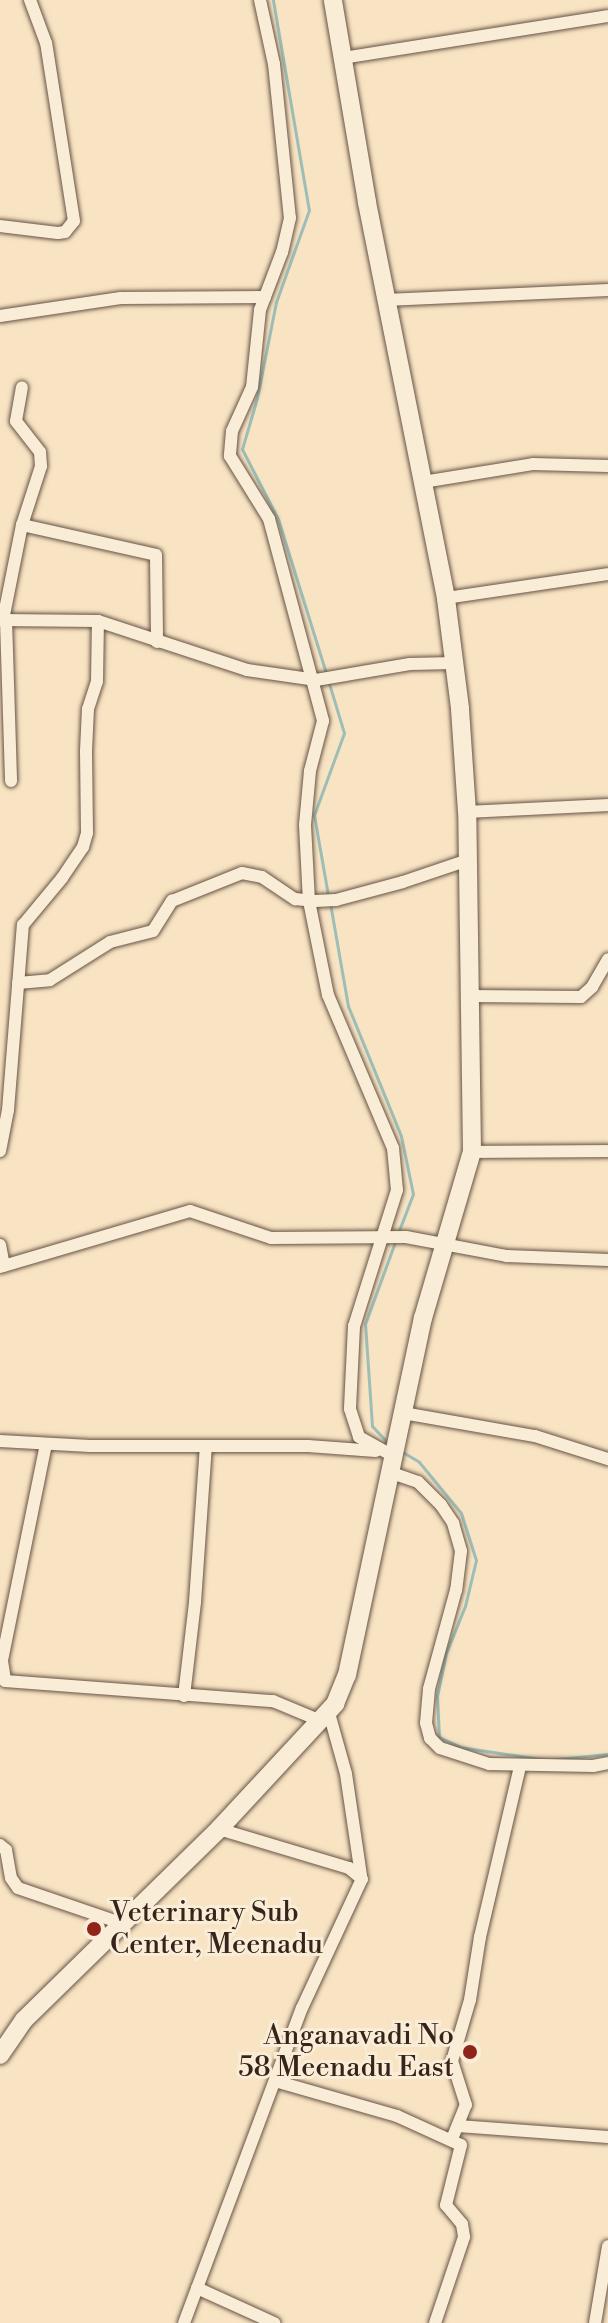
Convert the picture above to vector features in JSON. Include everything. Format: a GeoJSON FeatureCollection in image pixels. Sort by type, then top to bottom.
{"type":"FeatureCollection","features":[{"type":"Feature","properties":{"kind":"street"},"geometry":{"type":"LineString","coordinates":[[0,226],[65,232],[74,221],[46,43],[30,0]]}},
{"type":"Feature","properties":{"kind":"street"},"geometry":{"type":"LineString","coordinates":[[260,0],[274,64],[290,218],[285,244],[260,310],[252,387],[232,431],[230,456],[269,519],[323,721],[310,771],[305,825],[312,901],[328,995],[393,1148],[397,1190],[354,1326],[350,1409],[359,1437],[391,1454],[441,1505],[453,1523],[461,1551],[456,1590],[429,1689],[426,1723],[430,1738],[440,1748],[489,1764],[608,1763]]}},
{"type":"Feature","properties":{"kind":"street"},"geometry":{"type":"LineString","coordinates":[[0,2055],[24,2020],[219,1829],[325,1717],[347,1675],[391,1454],[423,1318],[472,1152],[467,812],[454,663],[446,598],[386,300],[333,0]]}},
{"type":"Feature","properties":{"kind":"street"},"geometry":{"type":"LineString","coordinates":[[343,58],[608,16]]}},
{"type":"Feature","properties":{"kind":"street"},"geometry":{"type":"LineString","coordinates":[[386,300],[608,290]]}},
{"type":"Feature","properties":{"kind":"street"},"geometry":{"type":"LineString","coordinates":[[0,316],[121,298],[265,297]]}},
{"type":"Feature","properties":{"kind":"street"},"geometry":{"type":"LineString","coordinates":[[11,781],[3,620],[22,525],[42,458],[16,421],[22,388]]}},
{"type":"Feature","properties":{"kind":"street"},"geometry":{"type":"LineString","coordinates":[[423,482],[533,464],[608,466]]}},
{"type":"Feature","properties":{"kind":"street"},"geometry":{"type":"LineString","coordinates":[[22,525],[156,555],[157,642]]}},
{"type":"Feature","properties":{"kind":"street"},"geometry":{"type":"LineString","coordinates":[[446,598],[608,574]]}},
{"type":"Feature","properties":{"kind":"street"},"geometry":{"type":"LineString","coordinates":[[3,620],[98,621],[247,670],[313,680],[410,664],[454,663]]}},
{"type":"Feature","properties":{"kind":"street"},"geometry":{"type":"LineString","coordinates":[[0,1151],[8,1110],[23,925],[62,878],[83,847],[87,833],[88,709],[97,682],[98,621]]}},
{"type":"Feature","properties":{"kind":"street"},"geometry":{"type":"LineString","coordinates":[[467,812],[608,805]]}},
{"type":"Feature","properties":{"kind":"street"},"geometry":{"type":"LineString","coordinates":[[18,983],[59,977],[110,942],[153,931],[172,901],[242,873],[262,877],[295,899],[336,900],[468,860]]}},
{"type":"Feature","properties":{"kind":"street"},"geometry":{"type":"LineString","coordinates":[[470,996],[581,997],[592,987],[608,959]]}},
{"type":"Feature","properties":{"kind":"street"},"geometry":{"type":"LineString","coordinates":[[472,1152],[608,1151]]}},
{"type":"Feature","properties":{"kind":"street"},"geometry":{"type":"LineString","coordinates":[[0,1245],[2,1267],[187,1212],[271,1238],[406,1237],[531,1258],[608,1260]]}},
{"type":"Feature","properties":{"kind":"street"},"geometry":{"type":"LineString","coordinates":[[403,1413],[535,1436],[608,1459]]}},
{"type":"Feature","properties":{"kind":"street"},"geometry":{"type":"LineString","coordinates":[[0,1441],[308,1446],[391,1454]]}},
{"type":"Feature","properties":{"kind":"street"},"geometry":{"type":"LineString","coordinates":[[46,1444],[2,1661],[2,1678],[26,1685],[273,1701],[325,1717]]}},
{"type":"Feature","properties":{"kind":"street"},"geometry":{"type":"LineString","coordinates":[[184,1696],[195,1602],[206,1446]]}},
{"type":"Feature","properties":{"kind":"street"},"geometry":{"type":"LineString","coordinates":[[184,2323],[302,2008],[361,1884],[346,1774],[325,1717]]}},
{"type":"Feature","properties":{"kind":"street"},"geometry":{"type":"LineString","coordinates":[[435,2323],[465,2232],[446,2205],[462,2147],[455,2132],[465,2098],[452,2061],[470,2000],[480,1937],[520,1766]]}},
{"type":"Feature","properties":{"kind":"street"},"geometry":{"type":"LineString","coordinates":[[219,1829],[349,1868],[361,1876]]}},
{"type":"Feature","properties":{"kind":"street"},"geometry":{"type":"LineString","coordinates":[[0,1845],[6,1850],[11,1878],[18,1888],[124,1924]]}},
{"type":"Feature","properties":{"kind":"street"},"geometry":{"type":"LineString","coordinates":[[275,2081],[455,2132],[608,2137]]}},
{"type":"Feature","properties":{"kind":"street"},"geometry":{"type":"LineString","coordinates":[[595,2323],[608,2246]]}},
{"type":"Feature","properties":{"kind":"street"},"geometry":{"type":"LineString","coordinates":[[197,2288],[274,2323]]}},
{"type":"Feature","properties":{"kind":"waterway"},"geometry":{"type":"LineString","coordinates":[[273,0],[309,210],[276,302],[257,398],[242,449],[278,519],[326,673]]}},
{"type":"Feature","properties":{"kind":"waterway"},"geometry":{"type":"LineString","coordinates":[[328,680],[344,733],[314,815],[328,895]]}},
{"type":"Feature","properties":{"kind":"waterway"},"geometry":{"type":"LineString","coordinates":[[330,903],[348,1006],[401,1136],[413,1194],[399,1231]]}},
{"type":"Feature","properties":{"kind":"waterway"},"geometry":{"type":"LineString","coordinates":[[388,1443],[372,1426],[365,1324],[395,1242]]}},
{"type":"Feature","properties":{"kind":"waterway"},"geometry":{"type":"LineString","coordinates":[[401,1451],[419,1462],[461,1513],[476,1560],[465,1606],[446,1653],[437,1696],[439,1737],[460,1747],[547,1760],[608,1754]]}},
{"type":"Feature","properties":{"kind":"place","name":"Veterinary Sub Center, Meenadu"},"geometry":{"type":"Point","coordinates":[94,1929]}},
{"type":"Feature","properties":{"kind":"place","name":"Anganavadi No 58 Meenadu East"},"geometry":{"type":"Point","coordinates":[470,2052]}}]}
